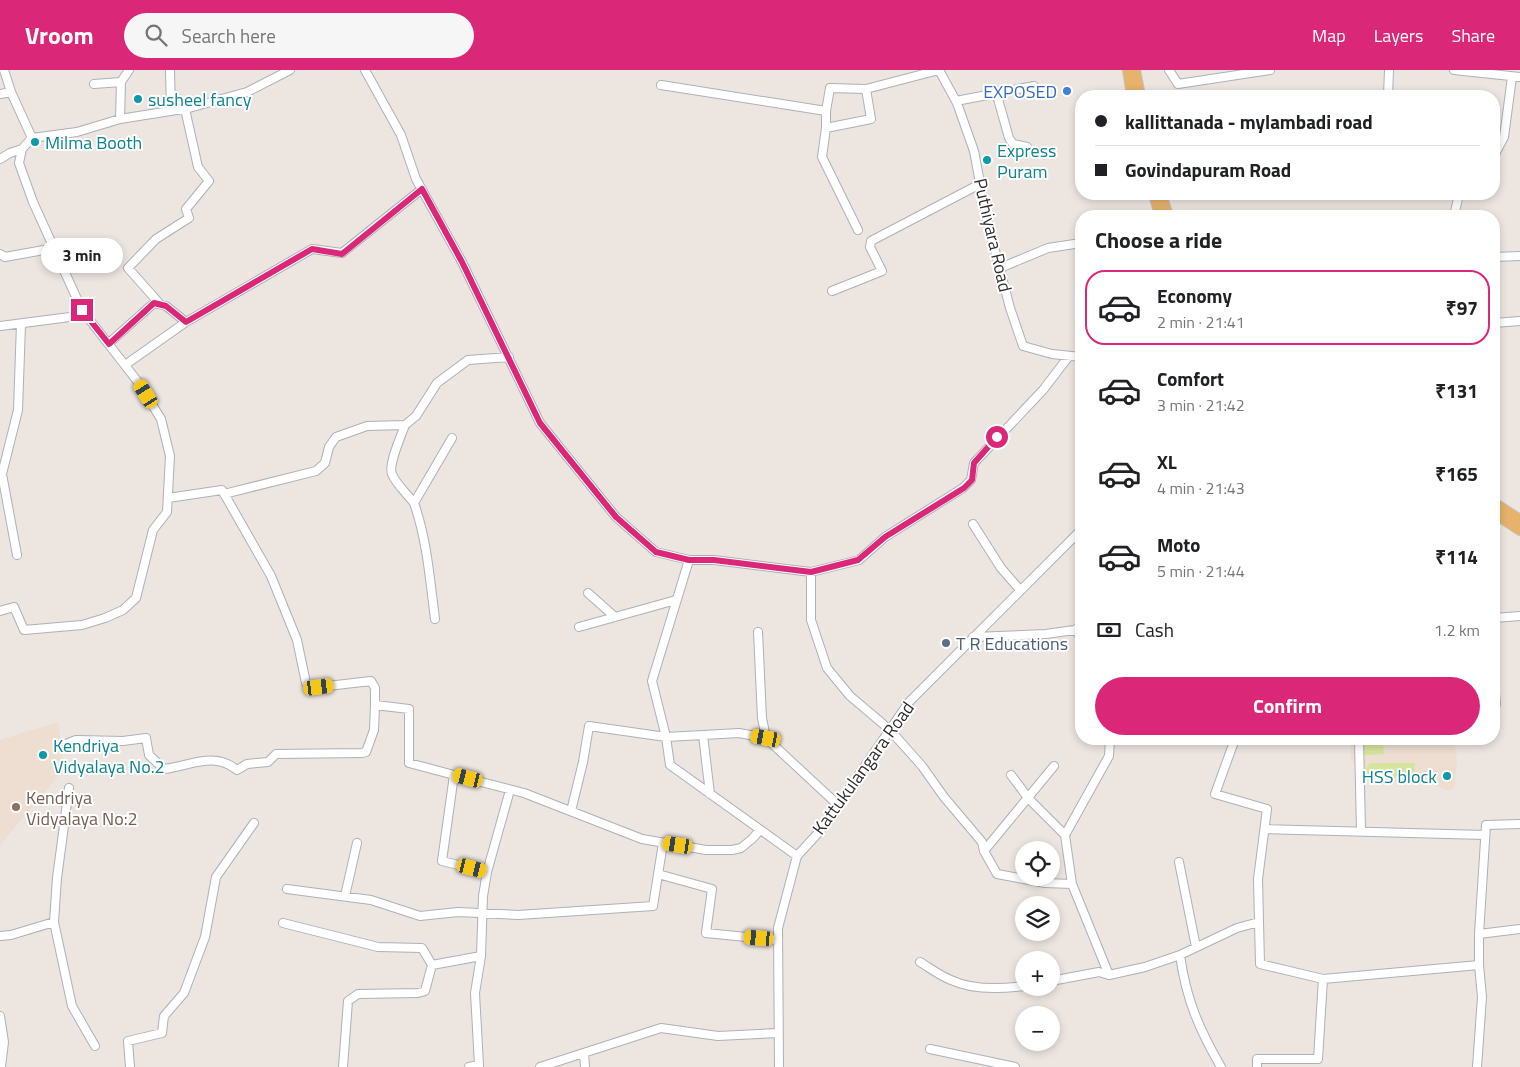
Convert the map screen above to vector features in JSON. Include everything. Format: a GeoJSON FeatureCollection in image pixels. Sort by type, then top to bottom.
{"type":"FeatureCollection","features":[{"type":"Feature","properties":{"kind":"main road"},"geometry":{"type":"LineString","coordinates":[[1128,70],[1131,90]]}},
{"type":"Feature","properties":{"kind":"main road"},"geometry":{"type":"LineString","coordinates":[[1135,70],[1139,90]]}},
{"type":"Feature","properties":{"kind":"main road"},"geometry":{"type":"LineString","coordinates":[[1500,507],[1520,520]]}},
{"type":"Feature","properties":{"kind":"main road"},"geometry":{"type":"LineString","coordinates":[[1500,517],[1520,530]]}},
{"type":"Feature","properties":{"kind":"street"},"geometry":{"type":"LineString","coordinates":[[4,70],[11,92],[32,138]]}},
{"type":"Feature","properties":{"kind":"street"},"geometry":{"type":"LineString","coordinates":[[120,119],[121,82],[129,70]]}},
{"type":"Feature","properties":{"kind":"street"},"geometry":{"type":"LineString","coordinates":[[170,70],[171,111]]}},
{"type":"Feature","properties":{"kind":"street"},"geometry":{"type":"LineString","coordinates":[[0,159],[22,149],[32,138],[77,132],[120,119],[184,109],[247,92],[290,70]]}},
{"type":"Feature","properties":{"kind":"street"},"geometry":{"type":"LineString","coordinates":[[365,70],[401,136],[422,189],[462,262],[540,423],[616,517],[656,552],[689,560],[714,560],[811,572],[858,560],[885,537],[964,488],[972,480],[974,463],[1043,390],[1069,356]]}},
{"type":"Feature","properties":{"kind":"street"},"geometry":{"type":"LineString","coordinates":[[858,230],[822,157],[830,88],[866,89],[939,70]]}},
{"type":"Feature","properties":{"kind":"street","name":"Puthiyara Road"},"geometry":{"type":"LineString","coordinates":[[939,70],[956,101],[974,151],[1000,268],[1023,346],[1052,354],[1075,356]]}},
{"type":"Feature","properties":{"kind":"street"},"geometry":{"type":"LineString","coordinates":[[1169,70],[1178,84],[1270,70]]}},
{"type":"Feature","properties":{"kind":"street"},"geometry":{"type":"LineString","coordinates":[[1388,90],[1389,70]]}},
{"type":"Feature","properties":{"kind":"street"},"geometry":{"type":"LineString","coordinates":[[1454,70],[1516,77],[1504,137],[1500,145]]}},
{"type":"Feature","properties":{"kind":"street"},"geometry":{"type":"LineString","coordinates":[[94,84],[121,82]]}},
{"type":"Feature","properties":{"kind":"street"},"geometry":{"type":"LineString","coordinates":[[662,85],[826,111]]}},
{"type":"Feature","properties":{"kind":"street"},"geometry":{"type":"LineString","coordinates":[[956,101],[1034,86]]}},
{"type":"Feature","properties":{"kind":"street"},"geometry":{"type":"LineString","coordinates":[[826,128],[871,119],[866,89]]}},
{"type":"Feature","properties":{"kind":"street"},"geometry":{"type":"LineString","coordinates":[[0,94],[11,92]]}},
{"type":"Feature","properties":{"kind":"street"},"geometry":{"type":"LineString","coordinates":[[996,92],[1009,138],[1017,146],[1027,147]]}},
{"type":"Feature","properties":{"kind":"street"},"geometry":{"type":"LineString","coordinates":[[184,109],[198,167],[209,181],[186,209],[189,218],[156,239],[128,268],[160,303],[186,322]]}},
{"type":"Feature","properties":{"kind":"street"},"geometry":{"type":"LineString","coordinates":[[0,611],[14,607],[24,630],[82,624],[105,618],[123,610],[136,598],[153,530],[167,512],[170,456],[161,419],[125,365],[82,310],[33,202],[20,163],[22,149]]}},
{"type":"Feature","properties":{"kind":"street"},"geometry":{"type":"LineString","coordinates":[[832,292],[882,271],[870,247],[871,241],[980,184]]}},
{"type":"Feature","properties":{"kind":"street"},"geometry":{"type":"LineString","coordinates":[[125,365],[186,322],[312,249],[342,254],[422,189]]}},
{"type":"Feature","properties":{"kind":"street"},"geometry":{"type":"LineString","coordinates":[[1000,268],[1048,248],[1075,244]]}},
{"type":"Feature","properties":{"kind":"street"},"geometry":{"type":"LineString","coordinates":[[0,254],[5,257],[55,248]]}},
{"type":"Feature","properties":{"kind":"street"},"geometry":{"type":"LineString","coordinates":[[1500,257],[1520,256]]}},
{"type":"Feature","properties":{"kind":"street"},"geometry":{"type":"LineString","coordinates":[[109,344],[154,303],[160,303]]}},
{"type":"Feature","properties":{"kind":"street"},"geometry":{"type":"LineString","coordinates":[[0,326],[70,317],[82,310]]}},
{"type":"Feature","properties":{"kind":"street"},"geometry":{"type":"LineString","coordinates":[[1500,323],[1520,321]]}},
{"type":"Feature","properties":{"kind":"street"},"geometry":{"type":"LineString","coordinates":[[17,555],[2,474],[18,410],[21,324]]}},
{"type":"Feature","properties":{"kind":"street"},"geometry":{"type":"LineString","coordinates":[[224,494],[316,471],[325,463],[329,447],[336,437],[367,426],[404,425],[416,416],[437,383],[468,360],[508,357]]}},
{"type":"Feature","properties":{"kind":"street"},"geometry":{"type":"LineString","coordinates":[[404,425],[399,445],[392,456],[392,474],[414,503],[419,518],[435,619]]}},
{"type":"Feature","properties":{"kind":"street"},"geometry":{"type":"LineString","coordinates":[[414,503],[452,438]]}},
{"type":"Feature","properties":{"kind":"street"},"geometry":{"type":"LineString","coordinates":[[66,744],[76,740],[123,741],[146,738],[149,756],[164,769],[185,766],[205,760],[226,761],[237,770],[247,764],[268,762],[276,754],[362,754],[366,752],[374,730],[375,688],[371,681],[319,687],[306,683],[297,640],[271,576],[222,490],[168,498]]}},
{"type":"Feature","properties":{"kind":"street"},"geometry":{"type":"LineString","coordinates":[[973,524],[1001,568],[1020,590]]}},
{"type":"Feature","properties":{"kind":"street","name":"Kattukulangara Road"},"geometry":{"type":"LineString","coordinates":[[779,1067],[778,928],[797,856],[820,831],[836,804],[909,702],[1075,536]]}},
{"type":"Feature","properties":{"kind":"street"},"geometry":{"type":"LineString","coordinates":[[689,560],[652,681],[666,737],[670,765],[797,856]]}},
{"type":"Feature","properties":{"kind":"street"},"geometry":{"type":"LineString","coordinates":[[811,572],[811,620],[827,668],[850,696],[889,729],[922,766],[944,797],[982,842],[984,852],[997,874],[1045,883],[1072,884]]}},
{"type":"Feature","properties":{"kind":"street"},"geometry":{"type":"LineString","coordinates":[[588,592],[615,617]]}},
{"type":"Feature","properties":{"kind":"street"},"geometry":{"type":"LineString","coordinates":[[579,627],[676,600]]}},
{"type":"Feature","properties":{"kind":"street"},"geometry":{"type":"LineString","coordinates":[[1500,618],[1520,616]]}},
{"type":"Feature","properties":{"kind":"street"},"geometry":{"type":"LineString","coordinates":[[973,637],[1046,634],[1075,630]]}},
{"type":"Feature","properties":{"kind":"street"},"geometry":{"type":"LineString","coordinates":[[758,632],[762,718],[766,738]]}},
{"type":"Feature","properties":{"kind":"street"},"geometry":{"type":"LineString","coordinates":[[375,705],[409,709],[410,763],[524,793],[642,840],[706,850],[732,850],[747,844],[760,830]]}},
{"type":"Feature","properties":{"kind":"street"},"geometry":{"type":"LineString","coordinates":[[571,811],[583,762],[589,726],[666,737],[739,733],[766,738],[836,804]]}},
{"type":"Feature","properties":{"kind":"street"},"geometry":{"type":"LineString","coordinates":[[702,735],[710,794]]}},
{"type":"Feature","properties":{"kind":"street"},"geometry":{"type":"LineString","coordinates":[[1065,835],[1109,756],[1110,745]]}},
{"type":"Feature","properties":{"kind":"street"},"geometry":{"type":"LineString","coordinates":[[1233,745],[1215,794],[1268,809],[1258,879],[1260,964],[1323,979],[1478,965]]}},
{"type":"Feature","properties":{"kind":"street"},"geometry":{"type":"LineString","coordinates":[[1359,745],[1361,832]]}},
{"type":"Feature","properties":{"kind":"street"},"geometry":{"type":"LineString","coordinates":[[984,852],[1054,766]]}},
{"type":"Feature","properties":{"kind":"street"},"geometry":{"type":"LineString","coordinates":[[454,775],[442,861],[487,872]]}},
{"type":"Feature","properties":{"kind":"street"},"geometry":{"type":"LineString","coordinates":[[1011,775],[1029,799],[1065,835],[1072,884],[1109,974]]}},
{"type":"Feature","properties":{"kind":"street"},"geometry":{"type":"LineString","coordinates":[[69,788],[57,878],[54,922],[72,1006],[95,1046]]}},
{"type":"Feature","properties":{"kind":"street"},"geometry":{"type":"LineString","coordinates":[[469,1067],[479,1066],[475,994],[481,956],[482,915],[487,872],[510,790]]}},
{"type":"Feature","properties":{"kind":"street"},"geometry":{"type":"LineString","coordinates":[[130,1067],[128,1042],[162,1033],[164,1016],[184,993],[205,937],[216,877],[254,823]]}},
{"type":"Feature","properties":{"kind":"street"},"geometry":{"type":"LineString","coordinates":[[1477,1067],[1482,997],[1478,965],[1479,934],[1486,825],[1520,824]]}},
{"type":"Feature","properties":{"kind":"street"},"geometry":{"type":"LineString","coordinates":[[1265,829],[1485,835]]}},
{"type":"Feature","properties":{"kind":"street"},"geometry":{"type":"LineString","coordinates":[[345,896],[357,843]]}},
{"type":"Feature","properties":{"kind":"street"},"geometry":{"type":"LineString","coordinates":[[287,889],[371,900],[420,916],[458,912],[482,915],[518,915],[653,906],[663,843]]}},
{"type":"Feature","properties":{"kind":"street"},"geometry":{"type":"LineString","coordinates":[[1179,862],[1196,947]]}},
{"type":"Feature","properties":{"kind":"street"},"geometry":{"type":"LineString","coordinates":[[658,874],[712,889],[706,933],[777,940]]}},
{"type":"Feature","properties":{"kind":"street"},"geometry":{"type":"LineString","coordinates":[[0,936],[11,935],[54,922]]}},
{"type":"Feature","properties":{"kind":"street"},"geometry":{"type":"LineString","coordinates":[[1060,979],[1099,972],[1109,974],[1151,965],[1180,955],[1237,928],[1259,922]]}},
{"type":"Feature","properties":{"kind":"street"},"geometry":{"type":"LineString","coordinates":[[283,923],[378,947],[422,948],[432,965],[425,991],[418,994],[358,994],[352,996],[348,1001],[343,1067]]}},
{"type":"Feature","properties":{"kind":"street"},"geometry":{"type":"LineString","coordinates":[[1479,934],[1493,934],[1520,929]]}},
{"type":"Feature","properties":{"kind":"street"},"geometry":{"type":"LineString","coordinates":[[1180,955],[1187,994],[1196,1020],[1221,1067]]}},
{"type":"Feature","properties":{"kind":"street"},"geometry":{"type":"LineString","coordinates":[[432,965],[481,956]]}},
{"type":"Feature","properties":{"kind":"street"},"geometry":{"type":"LineString","coordinates":[[920,962],[951,981],[978,987],[1015,987]]}},
{"type":"Feature","properties":{"kind":"street"},"geometry":{"type":"LineString","coordinates":[[1257,1067],[1257,1058],[1318,1059],[1323,979]]}},
{"type":"Feature","properties":{"kind":"street"},"geometry":{"type":"LineString","coordinates":[[0,1016],[4,1042],[1,1067]]}},
{"type":"Feature","properties":{"kind":"street"},"geometry":{"type":"LineString","coordinates":[[540,1067],[662,1028],[718,1036],[778,1033]]}},
{"type":"Feature","properties":{"kind":"street"},"geometry":{"type":"LineString","coordinates":[[930,1049],[1015,1067]]}},
{"type":"Feature","properties":{"kind":"street"},"geometry":{"type":"LineString","coordinates":[[584,1053],[585,1067]]}},
{"type":"Feature","properties":{"kind":"shaded area","name":"Kendriya Vidyalaya No:2"},"geometry":{"type":"Polygon","coordinates":[[[58,722],[64,769],[0,845],[0,740],[58,722]]]}},
{"type":"Feature","properties":{"kind":"shaded area"},"geometry":{"type":"Polygon","coordinates":[[[1350,745],[1455,745],[1457,760],[1455,785],[1452,790],[1446,790],[1423,780],[1391,783],[1372,781],[1360,772],[1351,759],[1350,745]]]}},
{"type":"Feature","properties":{"kind":"green space"},"geometry":{"type":"Polygon","coordinates":[[[1355,745],[1383,745],[1384,754],[1356,756],[1355,745]]]}},
{"type":"Feature","properties":{"kind":"green space"},"geometry":{"type":"Polygon","coordinates":[[[1370,763],[1415,763],[1414,772],[1411,777],[1371,778],[1365,769],[1370,763]]]}},
{"type":"Feature","properties":{"kind":"place","name":"EXPOSED"},"geometry":{"type":"Point","coordinates":[1067,91]}},
{"type":"Feature","properties":{"kind":"place","name":"susheel fancy"},"geometry":{"type":"Point","coordinates":[138,99]}},
{"type":"Feature","properties":{"kind":"place","name":"Milma Booth"},"geometry":{"type":"Point","coordinates":[35,142]}},
{"type":"Feature","properties":{"kind":"place","name":"Express Puram"},"geometry":{"type":"Point","coordinates":[987,160]}},
{"type":"Feature","properties":{"kind":"place","name":"T R Educations"},"geometry":{"type":"Point","coordinates":[946,643]}},
{"type":"Feature","properties":{"kind":"place","name":"Kendriya Vidyalaya No.2"},"geometry":{"type":"Point","coordinates":[43,755]}},
{"type":"Feature","properties":{"kind":"place","name":"HSS block"},"geometry":{"type":"Point","coordinates":[1447,776]}},
{"type":"Feature","properties":{"kind":"place","name":"Kendriya Vidyalaya No:2"},"geometry":{"type":"Point","coordinates":[16,807]}},
{"type":"Feature","properties":{"kind":"route"},"geometry":{"type":"LineString","coordinates":[[82,310],[109,344],[154,303],[166,306],[186,322],[312,249],[342,254],[422,189],[462,262],[540,423],[616,517],[656,552],[689,560],[714,560],[811,572],[845,565],[858,560],[885,537],[964,488],[972,480],[974,463],[997,437]]}}]}
